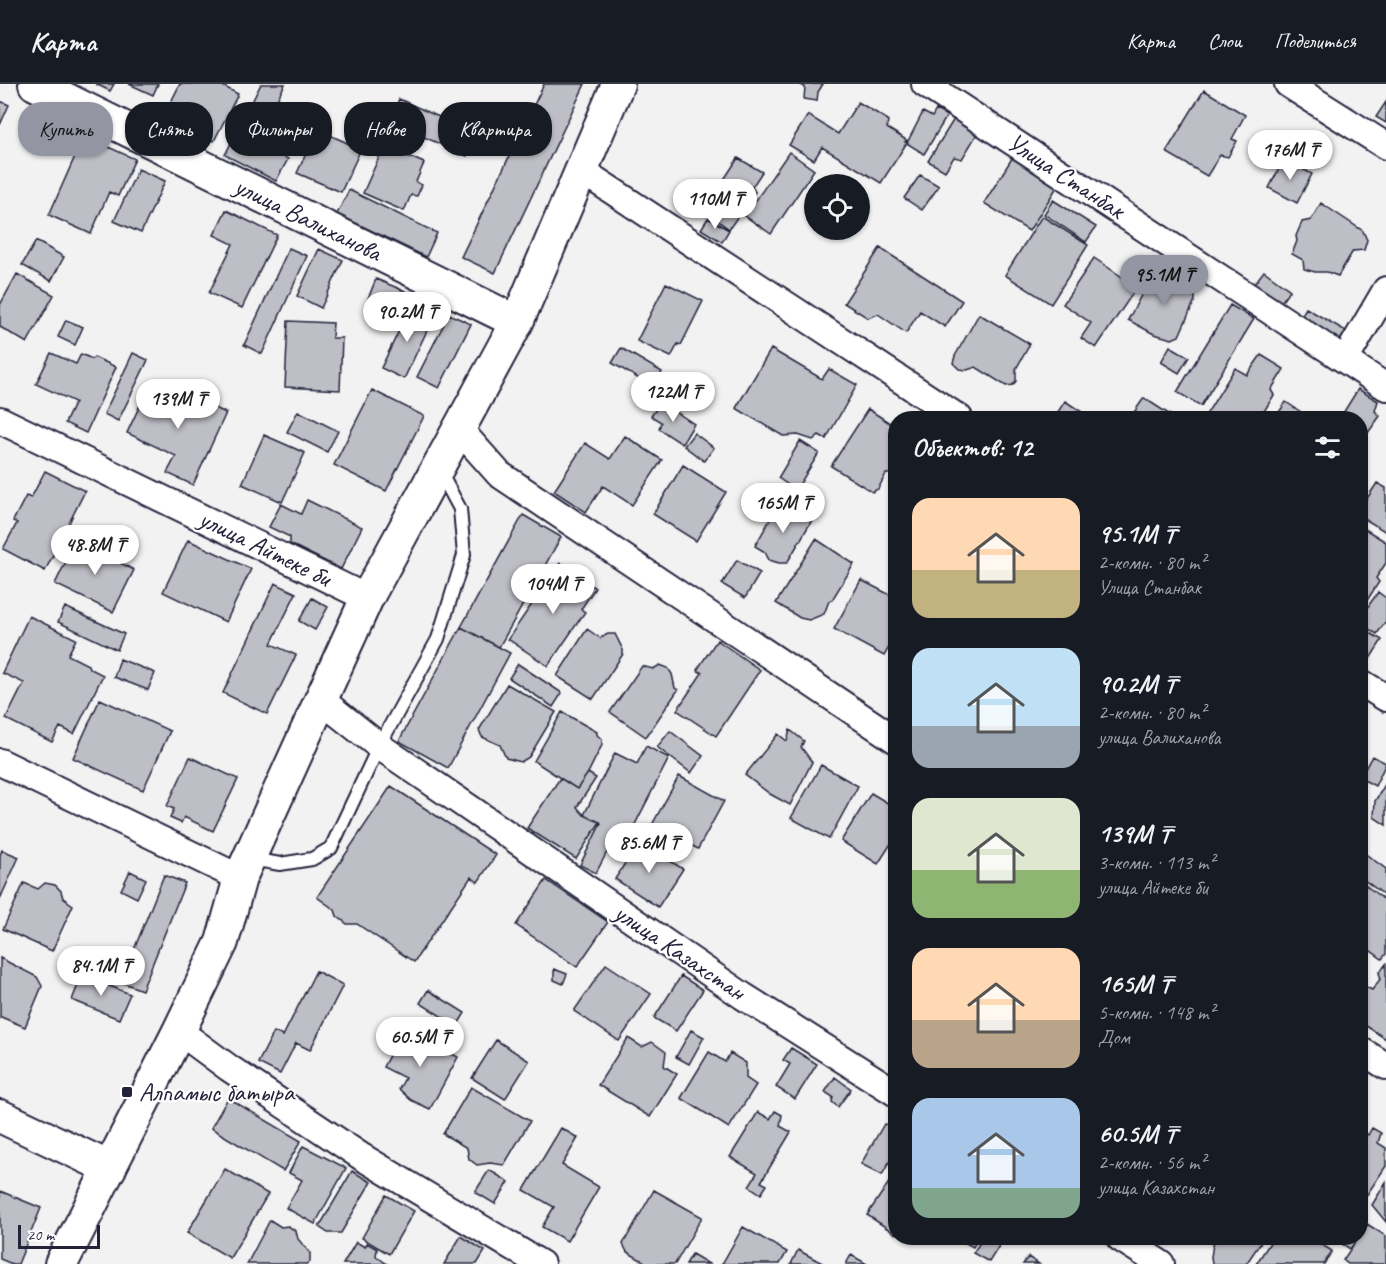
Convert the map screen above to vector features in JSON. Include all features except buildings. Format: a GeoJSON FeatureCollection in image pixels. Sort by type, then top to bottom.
{"type":"FeatureCollection","features":[{"type":"Feature","properties":{"kind":"street","name":"улица Валиханова"},"geometry":{"type":"LineString","coordinates":[[35,84],[517,322]]}},
{"type":"Feature","properties":{"kind":"street"},"geometry":{"type":"LineString","coordinates":[[61,1264],[222,942],[244,868],[367,598],[517,322],[618,84]]}},
{"type":"Feature","properties":{"kind":"street","name":"Улица Станбак"},"geometry":{"type":"LineString","coordinates":[[926,84],[1386,387]]}},
{"type":"Feature","properties":{"kind":"street"},"geometry":{"type":"LineString","coordinates":[[1288,84],[1386,146]]}},
{"type":"Feature","properties":{"kind":"street"},"geometry":{"type":"LineString","coordinates":[[582,171],[948,411]]}},
{"type":"Feature","properties":{"kind":"street"},"geometry":{"type":"LineString","coordinates":[[1345,360],[1386,290]]}},
{"type":"Feature","properties":{"kind":"street","name":"улица Айтеке би"},"geometry":{"type":"LineString","coordinates":[[0,420],[367,598]]}},
{"type":"Feature","properties":{"kind":"street"},"geometry":{"type":"LineString","coordinates":[[459,429],[498,474],[888,736]]}},
{"type":"Feature","properties":{"kind":"street"},"geometry":{"type":"LineString","coordinates":[[1368,687],[1386,698]]}},
{"type":"Feature","properties":{"kind":"street","name":"улица Казахстан"},"geometry":{"type":"LineString","coordinates":[[321,700],[380,746],[743,996],[888,1088]]}},
{"type":"Feature","properties":{"kind":"street"},"geometry":{"type":"LineString","coordinates":[[0,762],[244,868]]}},
{"type":"Feature","properties":{"kind":"street"},"geometry":{"type":"LineString","coordinates":[[179,1031],[229,1068],[362,1157],[541,1264]]}},
{"type":"Feature","properties":{"kind":"street"},"geometry":{"type":"LineString","coordinates":[[1368,1055],[1386,1066]]}},
{"type":"Feature","properties":{"kind":"street"},"geometry":{"type":"LineString","coordinates":[[0,1116],[110,1168]]}},
{"type":"Feature","properties":{"kind":"street"},"geometry":{"type":"LineString","coordinates":[[1131,1245],[1161,1264]]}},
{"type":"Feature","properties":{"kind":"lane"},"geometry":{"type":"LineString","coordinates":[[244,868],[312,859],[332,848],[380,746],[438,639],[464,555],[460,509],[438,468]]}},
{"type":"Feature","properties":{"kind":"place","name":"Алпамыс батыра"},"geometry":{"type":"Point","coordinates":[127,1092]}}]}
